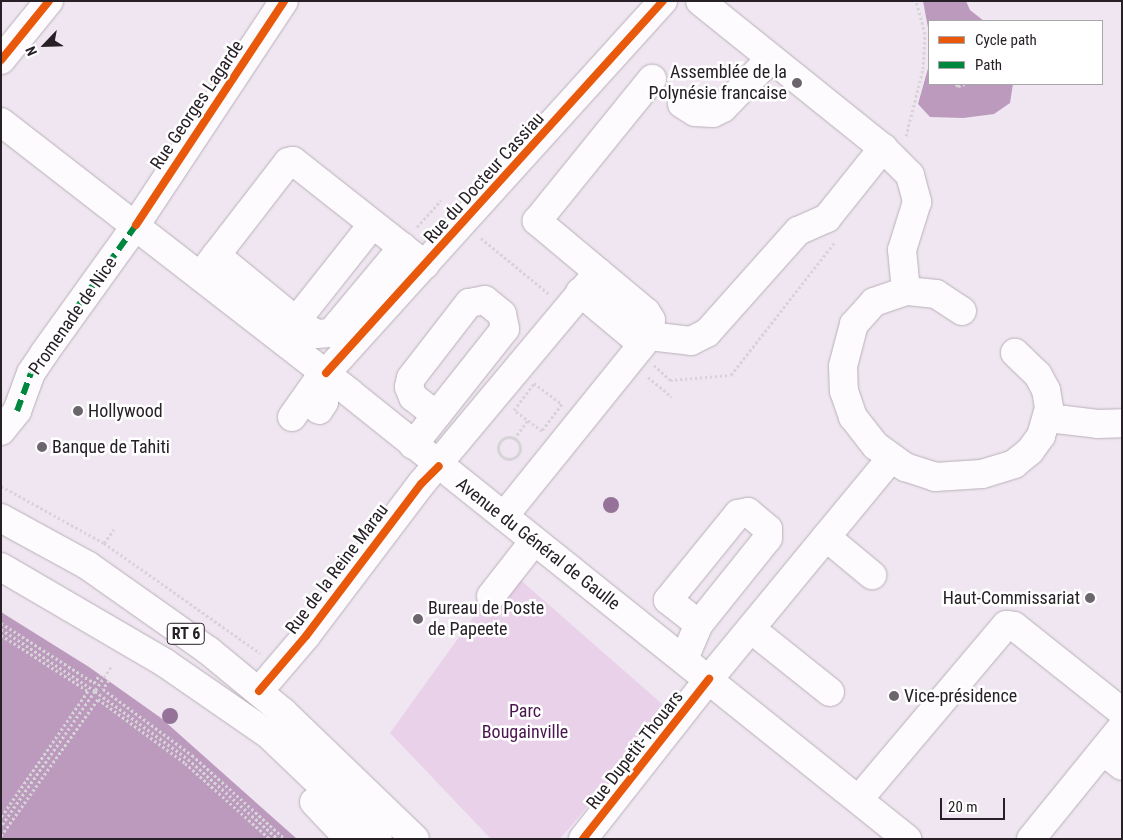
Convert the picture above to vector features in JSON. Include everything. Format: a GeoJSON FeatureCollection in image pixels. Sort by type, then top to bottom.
{"type":"FeatureCollection","features":[{"type":"Feature","properties":{"kind":"main road"},"geometry":{"type":"LineString","coordinates":[[1,60],[49,1]]}},
{"type":"Feature","properties":{"kind":"main road","name":"Rue Georges Lagarde"},"geometry":{"type":"LineString","coordinates":[[136,225],[284,1]]}},
{"type":"Feature","properties":{"kind":"main road","name":"Rue du Docteur Cassiau"},"geometry":{"type":"LineString","coordinates":[[292,417],[325,373],[663,1]]}},
{"type":"Feature","properties":{"kind":"main road"},"geometry":{"type":"LineString","coordinates":[[700,1],[883,148],[910,175],[916,193],[914,213],[902,250],[906,291]]}},
{"type":"Feature","properties":{"kind":"main road"},"geometry":{"type":"LineString","coordinates":[[619,51],[678,101],[695,112],[713,113],[723,108],[771,58]]}},
{"type":"Feature","properties":{"kind":"main road"},"geometry":{"type":"LineString","coordinates":[[504,516],[646,340],[651,320],[646,312],[537,221],[652,80]]}},
{"type":"Feature","properties":{"kind":"main road","name":"Avenue du Général de Gaulle"},"geometry":{"type":"LineString","coordinates":[[1,122],[136,225],[213,269],[325,373],[907,839]]}},
{"type":"Feature","properties":{"kind":"main road"},"geometry":{"type":"LineString","coordinates":[[580,292],[646,340],[691,341],[707,333],[798,232],[827,218],[883,148]]}},
{"type":"Feature","properties":{"kind":"main road"},"geometry":{"type":"LineString","coordinates":[[403,247],[331,333],[316,334],[213,269],[288,162],[293,161],[372,225],[403,247],[425,265]]}},
{"type":"Feature","properties":{"kind":"main road","name":"Promenade de Nice"},"geometry":{"type":"LineString","coordinates":[[9,421],[31,373],[136,225]]}},
{"type":"Feature","properties":{"kind":"main road"},"geometry":{"type":"LineString","coordinates":[[296,321],[372,225]]}},
{"type":"Feature","properties":{"kind":"main road","name":"Rue de la Reine Marau"},"geometry":{"type":"LineString","coordinates":[[259,691],[439,466],[598,272]]}},
{"type":"Feature","properties":{"kind":"main road"},"geometry":{"type":"LineString","coordinates":[[962,311],[936,294],[906,291],[880,298],[860,315],[850,333],[843,366],[844,391],[853,417],[867,438],[891,458],[913,472],[935,477],[995,471],[1014,464],[1030,451],[1048,418],[1048,400],[1043,382],[1031,366],[1015,353]]}},
{"type":"Feature","properties":{"kind":"main road"},"geometry":{"type":"LineString","coordinates":[[325,373],[323,413],[350,392]]}},
{"type":"Feature","properties":{"kind":"main road"},"geometry":{"type":"LineString","coordinates":[[413,445],[436,415]]}},
{"type":"Feature","properties":{"kind":"main road"},"geometry":{"type":"LineString","coordinates":[[1048,418],[1098,424],[1122,424]]}},
{"type":"Feature","properties":{"kind":"main road","name":"Rue Dupetit-Thouars"},"geometry":{"type":"LineString","coordinates":[[583,839],[709,679],[891,458]]}},
{"type":"Feature","properties":{"kind":"main road","name":"RT 6"},"geometry":{"type":"LineString","coordinates":[[1,518],[44,540],[128,592],[259,691],[350,776],[403,839]]}},
{"type":"Feature","properties":{"kind":"main road"},"geometry":{"type":"LineString","coordinates":[[826,538],[872,575]]}},
{"type":"Feature","properties":{"kind":"main road"},"geometry":{"type":"LineString","coordinates":[[491,596],[534,541]]}},
{"type":"Feature","properties":{"kind":"main road","name":"RT 6"},"geometry":{"type":"LineString","coordinates":[[1,567],[165,663],[268,734],[378,839]]}},
{"type":"Feature","properties":{"kind":"main road"},"geometry":{"type":"LineString","coordinates":[[684,659],[699,624]]}},
{"type":"Feature","properties":{"kind":"main road"},"geometry":{"type":"LineString","coordinates":[[859,799],[1006,625],[1014,626],[1122,712]]}},
{"type":"Feature","properties":{"kind":"main road"},"geometry":{"type":"LineString","coordinates":[[751,629],[830,692]]}},
{"type":"Feature","properties":{"kind":"main road"},"geometry":{"type":"LineString","coordinates":[[165,663],[277,766],[349,839]]}},
{"type":"Feature","properties":{"kind":"main road"},"geometry":{"type":"LineString","coordinates":[[1031,839],[1112,758],[1122,727]]}},
{"type":"Feature","properties":{"kind":"main road"},"geometry":{"type":"LineString","coordinates":[[350,776],[415,839]]}},
{"type":"Feature","properties":{"kind":"path"},"geometry":{"type":"LineString","coordinates":[[923,68],[928,69]]}},
{"type":"Feature","properties":{"kind":"path"},"geometry":{"type":"LineString","coordinates":[[534,383],[562,404],[542,430],[528,420],[514,410],[534,383]]}},
{"type":"Feature","properties":{"kind":"path"},"geometry":{"type":"LineString","coordinates":[[514,439],[528,420]]}},
{"type":"Feature","properties":{"kind":"path"},"geometry":{"type":"LineString","coordinates":[[506,438],[514,439],[519,451],[511,459],[500,455],[498,445],[506,438]]}},
{"type":"Feature","properties":{"kind":"path"},"geometry":{"type":"LineString","coordinates":[[104,543],[114,528]]}},
{"type":"Feature","properties":{"kind":"path"},"geometry":{"type":"LineString","coordinates":[[1,623],[94,683],[100,674]]}},
{"type":"Feature","properties":{"kind":"path"},"geometry":{"type":"LineString","coordinates":[[1,629],[95,691],[188,759],[278,839]]}},
{"type":"Feature","properties":{"kind":"path"},"geometry":{"type":"LineString","coordinates":[[1,635],[88,691],[1,817]]}},
{"type":"Feature","properties":{"kind":"path"},"geometry":{"type":"LineString","coordinates":[[1,826],[111,667]]}},
{"type":"Feature","properties":{"kind":"path"},"geometry":{"type":"LineString","coordinates":[[109,680],[103,689],[192,755],[285,839]]}},
{"type":"Feature","properties":{"kind":"path"},"geometry":{"type":"LineString","coordinates":[[1,836],[98,699],[185,763],[270,839]]}},
{"type":"Feature","properties":{"kind":"green space","name":"Parc Bougainville"},"geometry":{"type":"Polygon","coordinates":[[[508,569],[669,710],[560,839],[491,839],[390,733],[508,569]]]}},
{"type":"Feature","properties":{"kind":"shaded area"},"geometry":{"type":"Polygon","coordinates":[[[923,1],[966,1],[970,10],[983,20],[928,20],[928,28],[923,1]]]}},
{"type":"Feature","properties":{"kind":"shaded area"},"geometry":{"type":"Polygon","coordinates":[[[928,69],[928,85],[1013,85],[1010,103],[994,114],[963,118],[930,117],[918,104],[928,69]]]}},
{"type":"Feature","properties":{"kind":"shaded area"},"geometry":{"type":"Polygon","coordinates":[[[1,612],[89,667],[161,718],[297,839],[1,839],[1,612]]]}},
{"type":"Feature","properties":{"kind":"marked path"},"geometry":{"type":"LineString","coordinates":[[17,411],[31,373],[136,225]]}},
{"type":"Feature","properties":{"kind":"cycle path"},"geometry":{"type":"LineString","coordinates":[[1,60],[49,1]]}},
{"type":"Feature","properties":{"kind":"cycle path"},"geometry":{"type":"LineString","coordinates":[[136,225],[284,1]]}},
{"type":"Feature","properties":{"kind":"cycle path"},"geometry":{"type":"LineString","coordinates":[[326,373],[663,1]]}},
{"type":"Feature","properties":{"kind":"cycle path"},"geometry":{"type":"LineString","coordinates":[[259,691],[306,636],[421,484],[439,466]]}},
{"type":"Feature","properties":{"kind":"cycle path"},"geometry":{"type":"LineString","coordinates":[[583,839],[709,679]]}},
{"type":"Feature","properties":{"kind":"place","name":"Assemblée de la Polynésie francaise"},"geometry":{"type":"Point","coordinates":[797,83]}},
{"type":"Feature","properties":{"kind":"place","name":"Hollywood"},"geometry":{"type":"Point","coordinates":[78,411]}},
{"type":"Feature","properties":{"kind":"place","name":"Banque de Tahiti"},"geometry":{"type":"Point","coordinates":[42,447]}},
{"type":"Feature","properties":{"kind":"place","name":"Haut-Commissariat"},"geometry":{"type":"Point","coordinates":[1090,598]}},
{"type":"Feature","properties":{"kind":"place","name":"Bureau de Poste de Papeete"},"geometry":{"type":"Point","coordinates":[418,619]}},
{"type":"Feature","properties":{"kind":"place","name":"Vice-présidence"},"geometry":{"type":"Point","coordinates":[894,696]}}]}
